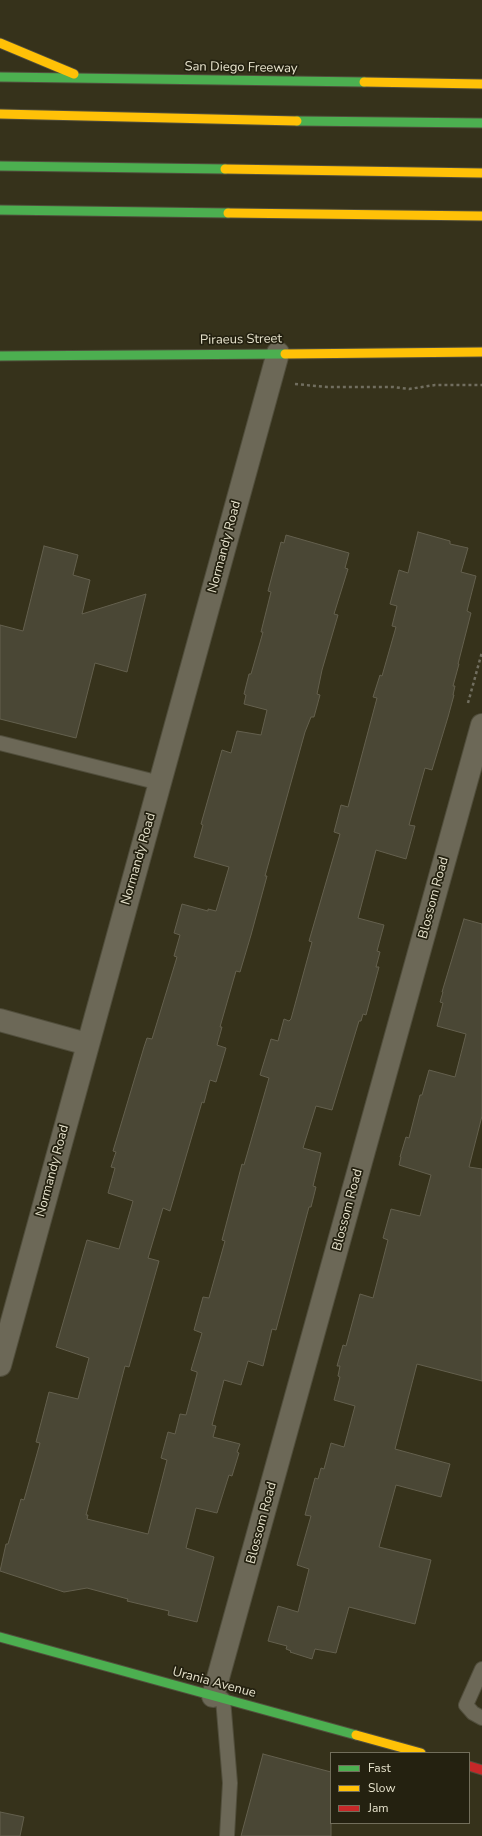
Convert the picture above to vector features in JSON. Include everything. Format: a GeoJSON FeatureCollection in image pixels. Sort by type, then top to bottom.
{"type":"FeatureCollection","features":[{"type":"Feature","properties":{"kind":"main road"},"geometry":{"type":"LineString","coordinates":[[0,43],[84,79]]}},
{"type":"Feature","properties":{"kind":"main road","name":"San Diego Freeway"},"geometry":{"type":"LineString","coordinates":[[0,77],[482,84]]}},
{"type":"Feature","properties":{"kind":"main road"},"geometry":{"type":"LineString","coordinates":[[0,114],[364,122],[482,123]]}},
{"type":"Feature","properties":{"kind":"main road"},"geometry":{"type":"LineString","coordinates":[[0,166],[482,173]]}},
{"type":"Feature","properties":{"kind":"main road"},"geometry":{"type":"LineString","coordinates":[[0,210],[482,216]]}},
{"type":"Feature","properties":{"kind":"main road","name":"Piraeus Street"},"geometry":{"type":"LineString","coordinates":[[0,356],[482,352]]}},
{"type":"Feature","properties":{"kind":"main road","name":"Urania Avenue"},"geometry":{"type":"LineString","coordinates":[[0,1637],[417,1752]]}},
{"type":"Feature","properties":{"kind":"main road"},"geometry":{"type":"LineString","coordinates":[[470,1766],[482,1770]]}},
{"type":"Feature","properties":{"kind":"street","name":"Normandy Road"},"geometry":{"type":"LineString","coordinates":[[0,1365],[278,353]]}},
{"type":"Feature","properties":{"kind":"street","name":"Blossom Road"},"geometry":{"type":"LineString","coordinates":[[218,1697],[482,725]]}},
{"type":"Feature","properties":{"kind":"street"},"geometry":{"type":"LineString","coordinates":[[0,1020],[87,1044]]}},
{"type":"Feature","properties":{"kind":"lane"},"geometry":{"type":"LineString","coordinates":[[0,742],[160,783]]}},
{"type":"Feature","properties":{"kind":"lane"},"geometry":{"type":"LineString","coordinates":[[482,1669],[466,1705],[473,1713],[482,1718]]}},
{"type":"Feature","properties":{"kind":"lane"},"geometry":{"type":"LineString","coordinates":[[218,1697],[230,1783],[227,1836]]}},
{"type":"Feature","properties":{"kind":"path"},"geometry":{"type":"LineString","coordinates":[[270,382],[327,387],[393,387],[409,389],[435,385],[482,385]]}},
{"type":"Feature","properties":{"kind":"building"},"geometry":{"type":"Polygon","coordinates":[[[418,532],[450,541],[450,544],[468,548],[461,572],[476,576],[467,611],[471,613],[453,686],[455,686],[454,695],[448,717],[432,770],[425,768],[409,825],[415,826],[406,859],[376,850],[358,918],[384,925],[377,951],[380,952],[376,967],[379,967],[366,1015],[363,1014],[361,1021],[359,1021],[332,1110],[316,1106],[303,1148],[321,1153],[313,1186],[316,1187],[311,1207],[309,1207],[276,1330],[272,1329],[263,1366],[248,1361],[241,1385],[224,1380],[212,1425],[216,1426],[213,1437],[240,1444],[237,1452],[239,1453],[232,1476],[229,1475],[217,1513],[196,1508],[186,1548],[214,1557],[197,1622],[168,1615],[169,1611],[127,1601],[128,1599],[87,1588],[64,1592],[0,1571],[6,1544],[8,1544],[21,1499],[24,1500],[40,1443],[36,1442],[49,1392],[78,1399],[89,1358],[56,1347],[87,1240],[119,1249],[133,1201],[108,1193],[115,1168],[111,1167],[116,1152],[113,1151],[144,1047],[147,1038],[152,1039],[177,957],[174,956],[180,935],[174,933],[182,904],[208,911],[208,909],[216,911],[229,867],[194,857],[203,825],[201,824],[222,750],[231,753],[237,731],[261,735],[267,710],[244,704],[246,695],[244,694],[263,632],[261,632],[271,592],[268,591],[281,542],[284,543],[286,535],[349,553],[345,568],[348,569],[334,614],[338,615],[322,670],[317,694],[320,695],[314,717],[311,717],[305,732],[265,876],[267,876],[251,935],[240,972],[236,971],[220,1027],[222,1027],[217,1045],[226,1048],[216,1082],[210,1080],[204,1103],[202,1102],[170,1211],[163,1208],[148,1258],[159,1261],[129,1367],[125,1366],[86,1515],[88,1515],[87,1519],[148,1534],[167,1460],[161,1458],[168,1432],[175,1434],[180,1414],[186,1415],[197,1374],[197,1372],[191,1370],[202,1333],[194,1330],[203,1297],[209,1298],[225,1241],[222,1240],[242,1164],[244,1165],[269,1078],[260,1075],[271,1039],[278,1041],[284,1019],[289,1021],[291,1019],[312,942],[309,941],[340,834],[334,832],[341,805],[348,807],[377,698],[373,697],[380,675],[382,676],[396,627],[392,626],[397,606],[390,604],[399,570],[408,573],[418,532]]]}},
{"type":"Feature","properties":{"kind":"building"},"geometry":{"type":"Polygon","coordinates":[[[44,546],[78,555],[73,575],[90,580],[82,614],[146,594],[127,672],[95,663],[76,738],[0,719],[0,625],[23,631],[44,546]]]}},
{"type":"Feature","properties":{"kind":"building"},"geometry":{"type":"Polygon","coordinates":[[[464,919],[482,924],[482,1116],[469,1167],[482,1169],[482,1381],[417,1364],[395,1449],[450,1464],[441,1497],[396,1485],[379,1547],[431,1560],[415,1624],[349,1607],[336,1653],[315,1649],[312,1659],[290,1652],[291,1651],[286,1649],[287,1646],[268,1641],[278,1606],[298,1612],[309,1569],[297,1565],[311,1516],[305,1515],[315,1478],[318,1479],[321,1468],[324,1469],[331,1443],[344,1447],[355,1406],[334,1400],[340,1377],[338,1376],[340,1366],[337,1366],[343,1345],[346,1346],[360,1294],[373,1298],[388,1240],[383,1238],[391,1209],[420,1216],[431,1175],[399,1165],[400,1157],[406,1137],[409,1138],[420,1095],[422,1095],[429,1070],[455,1077],[466,1034],[437,1026],[443,1003],[440,1002],[442,992],[464,919]]]}},
{"type":"Feature","properties":{"kind":"building"},"geometry":{"type":"Polygon","coordinates":[[[263,1754],[330,1772],[331,1836],[241,1836],[263,1754]]]}},
{"type":"Feature","properties":{"kind":"building"},"geometry":{"type":"Polygon","coordinates":[[[0,1812],[24,1817],[20,1836],[0,1836],[0,1812]]]}},
{"type":"Feature","properties":{"kind":"traffic: fast"},"geometry":{"type":"LineString","coordinates":[[0,77],[364,82]]}},
{"type":"Feature","properties":{"kind":"traffic: fast"},"geometry":{"type":"LineString","coordinates":[[297,121],[482,123]]}},
{"type":"Feature","properties":{"kind":"traffic: fast"},"geometry":{"type":"LineString","coordinates":[[0,166],[225,169]]}},
{"type":"Feature","properties":{"kind":"traffic: fast"},"geometry":{"type":"LineString","coordinates":[[0,210],[228,213]]}},
{"type":"Feature","properties":{"kind":"traffic: fast"},"geometry":{"type":"LineString","coordinates":[[0,356],[285,354]]}},
{"type":"Feature","properties":{"kind":"traffic: fast"},"geometry":{"type":"LineString","coordinates":[[0,1637],[356,1735]]}},
{"type":"Feature","properties":{"kind":"traffic: slow"},"geometry":{"type":"LineString","coordinates":[[0,43],[74,74]]}},
{"type":"Feature","properties":{"kind":"traffic: slow"},"geometry":{"type":"LineString","coordinates":[[364,82],[482,84]]}},
{"type":"Feature","properties":{"kind":"traffic: slow"},"geometry":{"type":"LineString","coordinates":[[0,114],[297,121]]}},
{"type":"Feature","properties":{"kind":"traffic: slow"},"geometry":{"type":"LineString","coordinates":[[225,169],[482,173]]}},
{"type":"Feature","properties":{"kind":"traffic: slow"},"geometry":{"type":"LineString","coordinates":[[228,213],[482,216]]}},
{"type":"Feature","properties":{"kind":"traffic: slow"},"geometry":{"type":"LineString","coordinates":[[285,354],[482,352]]}},
{"type":"Feature","properties":{"kind":"traffic: slow"},"geometry":{"type":"LineString","coordinates":[[356,1735],[417,1752]]}},
{"type":"Feature","properties":{"kind":"traffic: jam"},"geometry":{"type":"LineString","coordinates":[[470,1766],[482,1770]]}}]}
